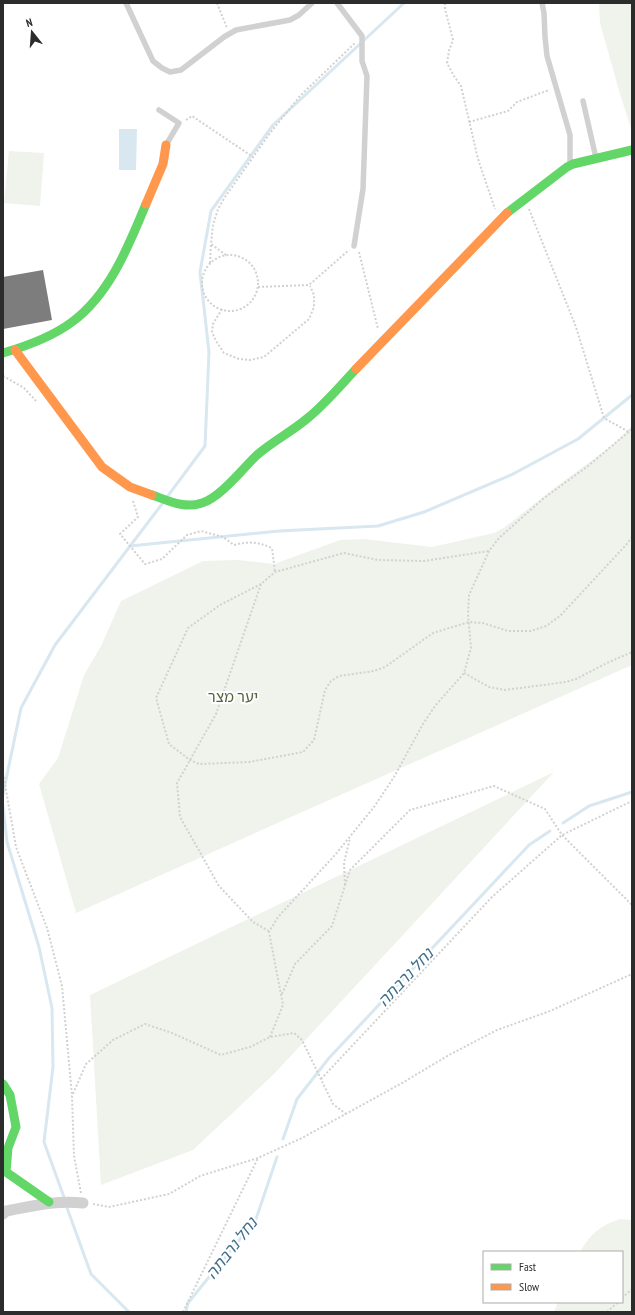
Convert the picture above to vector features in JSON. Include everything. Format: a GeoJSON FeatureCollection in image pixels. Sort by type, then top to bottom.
{"type":"FeatureCollection","features":[{"type":"Feature","properties":{"kind":"street"},"geometry":{"type":"LineString","coordinates":[[3,354],[34,343],[68,324],[81,315],[103,290],[123,256],[163,164],[166,146]]}},
{"type":"Feature","properties":{"kind":"street"},"geometry":{"type":"LineString","coordinates":[[15,350],[102,467],[130,487],[173,503],[189,506],[204,503],[219,493],[257,455],[310,417],[512,209],[570,165],[632,150]]}},
{"type":"Feature","properties":{"kind":"street"},"geometry":{"type":"LineString","coordinates":[[3,1084],[10,1095],[16,1127],[8,1148],[6,1172],[49,1202]]}},
{"type":"Feature","properties":{"kind":"street"},"geometry":{"type":"LineString","coordinates":[[3,1214],[6,1211],[49,1202],[68,1201],[83,1203]]}},
{"type":"Feature","properties":{"kind":"lane"},"geometry":{"type":"LineString","coordinates":[[126,3],[153,61],[170,72],[181,70],[236,30],[290,20],[299,15],[312,3]]}},
{"type":"Feature","properties":{"kind":"lane"},"geometry":{"type":"LineString","coordinates":[[338,3],[362,36],[362,61],[367,76],[363,190],[354,246]]}},
{"type":"Feature","properties":{"kind":"lane"},"geometry":{"type":"LineString","coordinates":[[542,3],[547,56],[570,135],[570,165]]}},
{"type":"Feature","properties":{"kind":"lane"},"geometry":{"type":"LineString","coordinates":[[583,101],[596,159]]}},
{"type":"Feature","properties":{"kind":"lane"},"geometry":{"type":"LineString","coordinates":[[159,110],[179,123],[166,146]]}},
{"type":"Feature","properties":{"kind":"path"},"geometry":{"type":"LineString","coordinates":[[217,3],[230,34]]}},
{"type":"Feature","properties":{"kind":"path"},"geometry":{"type":"LineString","coordinates":[[445,3],[445,9],[453,40],[447,63],[461,86],[478,160],[499,222]]}},
{"type":"Feature","properties":{"kind":"path"},"geometry":{"type":"LineString","coordinates":[[210,264],[213,225],[218,209],[225,196],[270,133],[300,96],[362,36]]}},
{"type":"Feature","properties":{"kind":"path"},"geometry":{"type":"LineString","coordinates":[[469,122],[508,111],[518,102],[556,87]]}},
{"type":"Feature","properties":{"kind":"path"},"geometry":{"type":"LineString","coordinates":[[179,123],[192,116],[253,157]]}},
{"type":"Feature","properties":{"kind":"path"},"geometry":{"type":"LineString","coordinates":[[528,207],[576,327],[604,418],[629,432]]}},
{"type":"Feature","properties":{"kind":"path"},"geometry":{"type":"LineString","coordinates":[[211,244],[226,255]]}},
{"type":"Feature","properties":{"kind":"path"},"geometry":{"type":"LineString","coordinates":[[258,287],[309,285],[354,246],[359,251],[382,343]]}},
{"type":"Feature","properties":{"kind":"path"},"geometry":{"type":"LineString","coordinates":[[226,255],[234,255],[242,258],[254,268],[257,275],[258,287],[250,303],[244,307],[229,311],[214,306],[204,294],[202,286],[205,270],[210,264],[226,255]]}},
{"type":"Feature","properties":{"kind":"path"},"geometry":{"type":"LineString","coordinates":[[222,309],[213,324],[212,332],[224,353],[239,359],[250,360],[264,357],[310,319],[314,307],[314,295],[309,285]]}},
{"type":"Feature","properties":{"kind":"path"},"geometry":{"type":"LineString","coordinates":[[270,1037],[283,1005],[270,932],[278,917],[335,856],[374,806],[394,777],[423,724],[435,706],[464,673],[471,648],[468,614],[469,595],[489,551],[499,538],[544,498],[588,466],[632,429]]}},
{"type":"Feature","properties":{"kind":"path"},"geometry":{"type":"LineString","coordinates":[[489,551],[424,562],[378,560],[344,553],[275,572],[261,584],[220,605],[188,628],[156,698],[169,744],[190,760],[200,764],[249,762],[303,752],[314,740],[325,690],[331,681],[339,676],[374,671],[385,667],[433,633],[469,622],[483,623],[508,631],[531,631],[546,626],[560,616],[632,537]]}},
{"type":"Feature","properties":{"kind":"path"},"geometry":{"type":"LineString","coordinates":[[261,584],[216,714],[177,783],[180,817],[219,886],[253,922],[270,932]]}},
{"type":"Feature","properties":{"kind":"path"},"geometry":{"type":"LineString","coordinates":[[464,673],[489,687],[505,690],[566,682],[576,679],[632,652]]}},
{"type":"Feature","properties":{"kind":"path"},"geometry":{"type":"LineString","coordinates":[[3,773],[16,847],[47,928],[62,986],[72,1096],[74,1156],[83,1203],[109,1207],[169,1194],[200,1176],[258,1158],[302,1138],[449,1055],[497,1030],[550,1010],[632,974]]}},
{"type":"Feature","properties":{"kind":"path"},"geometry":{"type":"LineString","coordinates":[[281,995],[295,964],[332,926],[350,870],[410,810],[494,786],[545,809],[562,836],[632,905]]}},
{"type":"Feature","properties":{"kind":"path"},"geometry":{"type":"LineString","coordinates":[[321,1079],[492,897],[562,836],[632,801]]}},
{"type":"Feature","properties":{"kind":"path"},"geometry":{"type":"LineString","coordinates":[[345,886],[344,863],[350,837]]}},
{"type":"Feature","properties":{"kind":"path"},"geometry":{"type":"LineString","coordinates":[[72,1096],[86,1064],[113,1040],[145,1024],[172,1033],[221,1054],[250,1047],[270,1037],[294,1033],[302,1040],[333,1104],[346,1114]]}},
{"type":"Feature","properties":{"kind":"path"},"geometry":{"type":"LineString","coordinates":[[183,1312],[258,1158]]}},
{"type":"Feature","properties":{"kind":"path"},"geometry":{"type":"LineString","coordinates":[[623,1297],[632,1289]]}},
{"type":"Feature","properties":{"kind":"path"},"geometry":{"type":"LineString","coordinates":[[607,1312],[617,1303]]}},
{"type":"Feature","properties":{"kind":"green space"},"geometry":{"type":"Polygon","coordinates":[[[599,3],[632,3],[632,131],[600,23],[599,3]]]}},
{"type":"Feature","properties":{"kind":"green space"},"geometry":{"type":"Polygon","coordinates":[[[9,151],[44,153],[40,206],[4,203],[9,151]]]}},
{"type":"Feature","properties":{"kind":"green space","name":"יער מצר"},"geometry":{"type":"Polygon","coordinates":[[[632,426],[632,665],[76,913],[39,784],[58,758],[84,675],[101,646],[121,601],[203,561],[238,560],[274,564],[340,540],[364,539],[432,547],[494,533],[505,527],[610,447],[632,426]]]}},
{"type":"Feature","properties":{"kind":"green space"},"geometry":{"type":"Polygon","coordinates":[[[554,772],[274,1074],[193,1150],[101,1185],[90,995],[554,772]]]}},
{"type":"Feature","properties":{"kind":"green space"},"geometry":{"type":"Polygon","coordinates":[[[620,1219],[632,1220],[632,1312],[554,1312],[558,1303],[623,1303],[623,1251],[581,1251],[592,1235],[613,1221],[620,1219]]]}},
{"type":"Feature","properties":{"kind":"shaded area"},"geometry":{"type":"Polygon","coordinates":[[[119,129],[137,129],[136,170],[119,170],[119,129]]]}},
{"type":"Feature","properties":{"kind":"building"},"geometry":{"type":"Polygon","coordinates":[[[43,270],[52,320],[3,329],[3,277],[43,270]]]}},
{"type":"Feature","properties":{"kind":"waterway"},"geometry":{"type":"LineString","coordinates":[[167,497],[205,446],[209,352],[200,272],[211,211],[273,125],[404,3]]}},
{"type":"Feature","properties":{"kind":"waterway"},"geometry":{"type":"LineString","coordinates":[[130,546],[279,531],[378,526],[424,512],[513,474],[578,439],[632,395]]}},
{"type":"Feature","properties":{"kind":"waterway"},"geometry":{"type":"LineString","coordinates":[[3,794],[21,708],[55,645],[162,504]]}},
{"type":"Feature","properties":{"kind":"waterway","name":"נחל נרבתה"},"geometry":{"type":"LineString","coordinates":[[563,823],[589,806],[632,792]]}},
{"type":"Feature","properties":{"kind":"waterway"},"geometry":{"type":"LineString","coordinates":[[3,806],[7,842],[39,947],[52,1008],[53,1067],[44,1142],[65,1200]]}},
{"type":"Feature","properties":{"kind":"waterway","name":"נחל נרבתה"},"geometry":{"type":"LineString","coordinates":[[283,1139],[297,1099],[329,1058],[529,845],[550,831]]}},
{"type":"Feature","properties":{"kind":"waterway","name":"נחל נרבתה"},"geometry":{"type":"LineString","coordinates":[[186,1312],[188,1303],[256,1219],[277,1157]]}},
{"type":"Feature","properties":{"kind":"waterway"},"geometry":{"type":"LineString","coordinates":[[66,1205],[91,1274],[129,1312]]}},
{"type":"Feature","properties":{"kind":"traffic: fast"},"geometry":{"type":"LineString","coordinates":[[507,213],[567,167],[573,164],[632,150]]}},
{"type":"Feature","properties":{"kind":"traffic: fast"},"geometry":{"type":"LineString","coordinates":[[3,353],[48,337],[72,322],[85,311],[97,298],[117,268],[133,236],[146,204]]}},
{"type":"Feature","properties":{"kind":"traffic: fast"},"geometry":{"type":"LineString","coordinates":[[152,495],[183,505],[196,505],[209,500],[224,489],[257,455],[315,412],[356,369]]}},
{"type":"Feature","properties":{"kind":"traffic: fast"},"geometry":{"type":"LineString","coordinates":[[3,1084],[10,1095],[16,1127],[8,1148],[6,1172],[49,1202]]}},
{"type":"Feature","properties":{"kind":"traffic: slow"},"geometry":{"type":"LineString","coordinates":[[146,204],[163,164],[166,145]]}},
{"type":"Feature","properties":{"kind":"traffic: slow"},"geometry":{"type":"LineString","coordinates":[[356,369],[507,213]]}},
{"type":"Feature","properties":{"kind":"traffic: slow"},"geometry":{"type":"LineString","coordinates":[[15,350],[102,467],[130,487],[152,495]]}}]}
